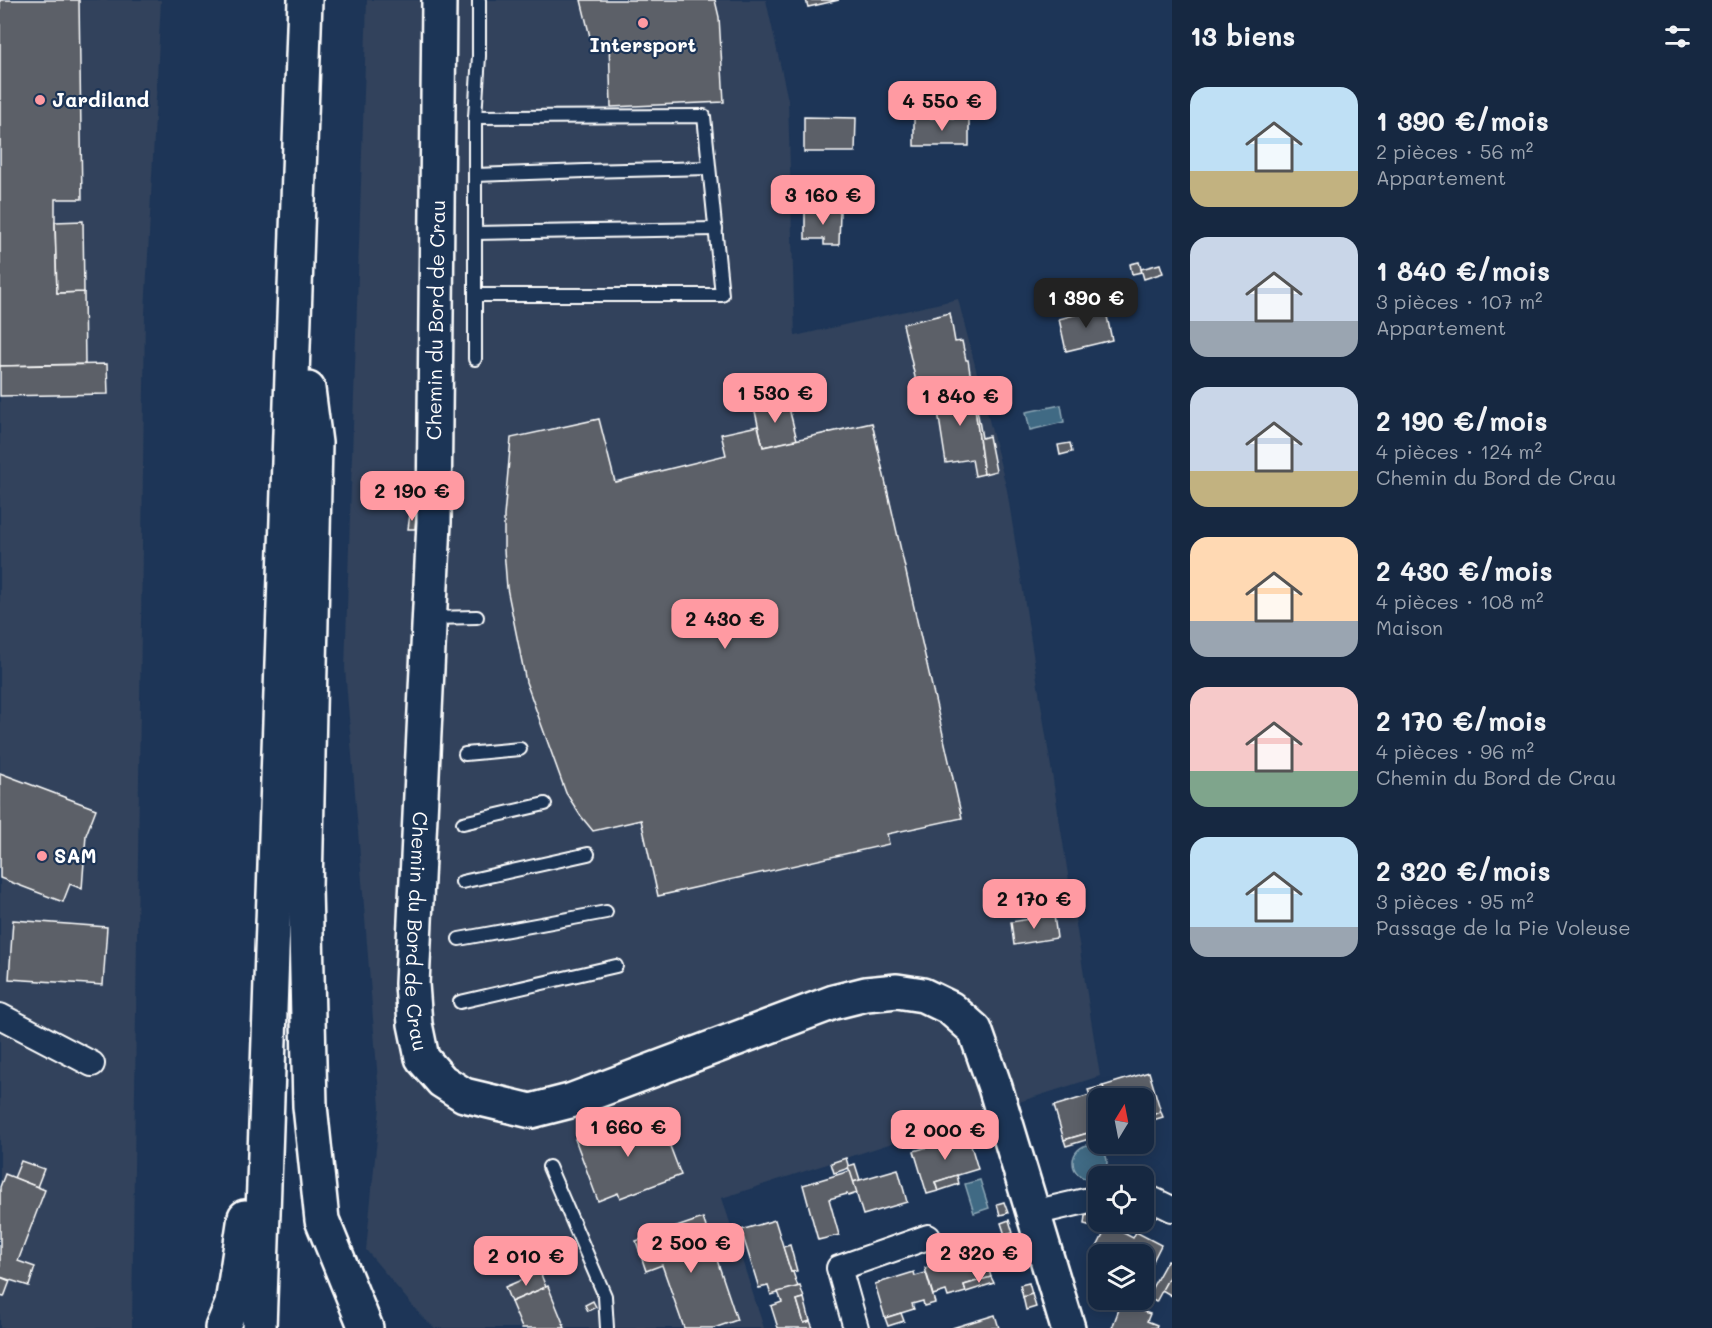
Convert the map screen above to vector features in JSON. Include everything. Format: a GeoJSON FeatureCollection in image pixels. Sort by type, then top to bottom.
{"type":"FeatureCollection","features":[{"type":"Feature","properties":{"kind":"main road"},"geometry":{"type":"LineString","coordinates":[[259,1328],[305,0]]}},
{"type":"Feature","properties":{"kind":"main road","name":"Chemin du Bord de Crau"},"geometry":{"type":"LineString","coordinates":[[439,0],[434,522],[412,984],[415,1024],[422,1058],[442,1081],[464,1095],[531,1111],[570,1101],[834,1002],[866,994],[897,991],[923,995],[950,1008],[975,1030],[995,1087],[1068,1328]]}},
{"type":"Feature","properties":{"kind":"main road"},"geometry":{"type":"LineString","coordinates":[[296,287],[315,443],[305,888],[310,1106],[322,1220],[366,1328]]}},
{"type":"Feature","properties":{"kind":"main road"},"geometry":{"type":"LineString","coordinates":[[222,1328],[232,1304],[269,1034]]}},
{"type":"Feature","properties":{"kind":"street"},"geometry":{"type":"LineString","coordinates":[[0,1016],[92,1064]]}},
{"type":"Feature","properties":{"kind":"street"},"geometry":{"type":"LineString","coordinates":[[1033,1213],[1088,1200]]}},
{"type":"Feature","properties":{"kind":"street"},"geometry":{"type":"LineString","coordinates":[[1154,1200],[1172,1209]]}},
{"type":"Feature","properties":{"kind":"street"},"geometry":{"type":"LineString","coordinates":[[856,1328],[839,1268],[928,1237]]}},
{"type":"Feature","properties":{"kind":"lane"},"geometry":{"type":"LineString","coordinates":[[475,358],[475,117],[479,56],[479,0]]}},
{"type":"Feature","properties":{"kind":"lane"},"geometry":{"type":"LineString","coordinates":[[475,117],[705,116],[722,295],[475,295]]}},
{"type":"Feature","properties":{"kind":"lane"},"geometry":{"type":"LineString","coordinates":[[475,175],[710,168]]}},
{"type":"Feature","properties":{"kind":"lane"},"geometry":{"type":"LineString","coordinates":[[475,233],[716,229]]}},
{"type":"Feature","properties":{"kind":"lane"},"geometry":{"type":"LineString","coordinates":[[430,618],[477,617]]}},
{"type":"Feature","properties":{"kind":"lane"},"geometry":{"type":"LineString","coordinates":[[465,754],[520,749]]}},
{"type":"Feature","properties":{"kind":"lane"},"geometry":{"type":"LineString","coordinates":[[463,823],[545,804]]}},
{"type":"Feature","properties":{"kind":"lane"},"geometry":{"type":"LineString","coordinates":[[462,882],[588,855]]}},
{"type":"Feature","properties":{"kind":"lane"},"geometry":{"type":"LineString","coordinates":[[459,939],[606,912]]}},
{"type":"Feature","properties":{"kind":"lane"},"geometry":{"type":"LineString","coordinates":[[460,1002],[616,966]]}},
{"type":"Feature","properties":{"kind":"lane"},"geometry":{"type":"LineString","coordinates":[[549,1167],[605,1296],[607,1328]]}},
{"type":"Feature","properties":{"kind":"shaded area"},"geometry":{"type":"Polygon","coordinates":[[[0,0],[161,0],[145,314],[132,1328],[0,1328],[0,0]]]}},
{"type":"Feature","properties":{"kind":"shaded area"},"geometry":{"type":"Polygon","coordinates":[[[367,0],[766,0],[788,100],[795,336],[958,299],[1007,490],[1100,1076],[722,1198],[764,1328],[435,1328],[422,1317],[366,1250],[380,1107],[345,668],[367,0]]]}},
{"type":"Feature","properties":{"kind":"shaded area"},"geometry":{"type":"Polygon","coordinates":[[[1061,405],[1064,422],[1030,430],[1026,412],[1061,405]]]}},
{"type":"Feature","properties":{"kind":"shaded area"},"geometry":{"type":"Polygon","coordinates":[[[1088,1145],[1088,1154],[1105,1154],[1106,1166],[1088,1166],[1088,1179],[1078,1174],[1074,1168],[1074,1156],[1084,1146],[1088,1145]]]}},
{"type":"Feature","properties":{"kind":"shaded area"},"geometry":{"type":"Polygon","coordinates":[[[980,1180],[989,1208],[974,1213],[965,1184],[980,1180]]]}},
{"type":"Feature","properties":{"kind":"building","name":"Jardiland"},"geometry":{"type":"Polygon","coordinates":[[[0,0],[79,0],[82,199],[55,199],[55,222],[57,293],[84,292],[85,364],[0,366],[0,0]]]}},
{"type":"Feature","properties":{"kind":"building"},"geometry":{"type":"Polygon","coordinates":[[[581,0],[715,0],[719,17],[724,102],[611,107],[609,40],[591,41],[581,0]]]}},
{"type":"Feature","properties":{"kind":"building"},"geometry":{"type":"Polygon","coordinates":[[[806,0],[839,0],[808,7],[806,0]]]}},
{"type":"Feature","properties":{"kind":"building"},"geometry":{"type":"Polygon","coordinates":[[[804,117],[856,118],[855,152],[804,152],[804,117]]]}},
{"type":"Feature","properties":{"kind":"building"},"geometry":{"type":"Polygon","coordinates":[[[914,118],[969,118],[969,146],[914,146],[914,118]]]}},
{"type":"Feature","properties":{"kind":"building"},"geometry":{"type":"Polygon","coordinates":[[[805,211],[840,211],[839,245],[824,245],[824,239],[805,239],[805,211]]]}},
{"type":"Feature","properties":{"kind":"building"},"geometry":{"type":"Polygon","coordinates":[[[83,221],[84,292],[57,293],[55,222],[83,221]]]}},
{"type":"Feature","properties":{"kind":"building"},"geometry":{"type":"Polygon","coordinates":[[[1139,262],[1142,272],[1132,274],[1130,264],[1139,262]]]}},
{"type":"Feature","properties":{"kind":"building"},"geometry":{"type":"Polygon","coordinates":[[[1160,264],[1163,273],[1144,279],[1141,269],[1160,264]]]}},
{"type":"Feature","properties":{"kind":"building"},"geometry":{"type":"Polygon","coordinates":[[[1105,307],[1112,340],[1066,351],[1059,319],[1105,307]]]}},
{"type":"Feature","properties":{"kind":"building"},"geometry":{"type":"Polygon","coordinates":[[[950,313],[955,342],[962,341],[966,360],[968,360],[972,386],[919,395],[903,324],[950,313]]]}},
{"type":"Feature","properties":{"kind":"building"},"geometry":{"type":"Polygon","coordinates":[[[107,364],[108,394],[0,396],[0,366],[107,364]]]}},
{"type":"Feature","properties":{"kind":"building"},"geometry":{"type":"Polygon","coordinates":[[[972,386],[984,474],[975,476],[972,459],[946,463],[935,392],[972,386]]]}},
{"type":"Feature","properties":{"kind":"building"},"geometry":{"type":"Polygon","coordinates":[[[972,386],[982,438],[989,436],[996,471],[984,474],[972,386]]]}},
{"type":"Feature","properties":{"kind":"building"},"geometry":{"type":"Polygon","coordinates":[[[787,400],[797,440],[763,447],[754,407],[787,400]]]}},
{"type":"Feature","properties":{"kind":"building"},"geometry":{"type":"Polygon","coordinates":[[[599,419],[615,482],[726,455],[721,434],[758,426],[763,447],[872,423],[962,818],[887,834],[889,844],[658,896],[641,820],[593,831],[566,793],[526,682],[507,588],[504,516],[511,438],[599,419]]]}},
{"type":"Feature","properties":{"kind":"building"},"geometry":{"type":"Polygon","coordinates":[[[1070,443],[1072,452],[1060,455],[1058,445],[1070,443]]]}},
{"type":"Feature","properties":{"kind":"building"},"geometry":{"type":"Polygon","coordinates":[[[410,514],[416,515],[415,529],[408,529],[410,514]]]}},
{"type":"Feature","properties":{"kind":"building","name":"SAM"},"geometry":{"type":"Polygon","coordinates":[[[0,773],[96,809],[86,835],[82,889],[70,884],[63,902],[0,878],[0,773]]]}},
{"type":"Feature","properties":{"kind":"building"},"geometry":{"type":"Polygon","coordinates":[[[1054,915],[1057,938],[1014,945],[1011,922],[1054,915]]]}},
{"type":"Feature","properties":{"kind":"building"},"geometry":{"type":"Polygon","coordinates":[[[13,920],[107,927],[103,985],[9,979],[13,920]]]}},
{"type":"Feature","properties":{"kind":"building"},"geometry":{"type":"Polygon","coordinates":[[[1149,1072],[1154,1088],[1104,1088],[1103,1086],[1149,1072]]]}},
{"type":"Feature","properties":{"kind":"building"},"geometry":{"type":"Polygon","coordinates":[[[1154,1089],[1161,1112],[1154,1114],[1154,1089]]]}},
{"type":"Feature","properties":{"kind":"building"},"geometry":{"type":"Polygon","coordinates":[[[1088,1096],[1088,1133],[1064,1140],[1054,1106],[1088,1096]]]}},
{"type":"Feature","properties":{"kind":"building"},"geometry":{"type":"Polygon","coordinates":[[[641,1110],[644,1118],[596,1136],[593,1129],[641,1110]]]}},
{"type":"Feature","properties":{"kind":"building"},"geometry":{"type":"Polygon","coordinates":[[[657,1112],[681,1175],[620,1198],[618,1193],[598,1201],[575,1139],[594,1131],[596,1136],[657,1112]]]}},
{"type":"Feature","properties":{"kind":"building"},"geometry":{"type":"Polygon","coordinates":[[[1161,1112],[1163,1117],[1154,1120],[1154,1114],[1161,1112]]]}},
{"type":"Feature","properties":{"kind":"building"},"geometry":{"type":"Polygon","coordinates":[[[1088,1133],[1088,1139],[1066,1146],[1064,1140],[1088,1133]]]}},
{"type":"Feature","properties":{"kind":"building"},"geometry":{"type":"Polygon","coordinates":[[[968,1135],[978,1169],[935,1182],[938,1191],[927,1194],[914,1151],[968,1135]]]}},
{"type":"Feature","properties":{"kind":"building"},"geometry":{"type":"Polygon","coordinates":[[[846,1158],[849,1168],[834,1173],[831,1163],[846,1158]]]}},
{"type":"Feature","properties":{"kind":"building"},"geometry":{"type":"Polygon","coordinates":[[[21,1161],[44,1169],[37,1187],[14,1178],[21,1161]]]}},
{"type":"Feature","properties":{"kind":"building"},"geometry":{"type":"Polygon","coordinates":[[[855,1164],[860,1180],[853,1182],[848,1166],[855,1164]]]}},
{"type":"Feature","properties":{"kind":"building"},"geometry":{"type":"Polygon","coordinates":[[[898,1169],[907,1202],[863,1215],[853,1182],[898,1169]]]}},
{"type":"Feature","properties":{"kind":"building"},"geometry":{"type":"Polygon","coordinates":[[[850,1171],[857,1193],[829,1199],[839,1235],[818,1240],[803,1185],[850,1171]]]}},
{"type":"Feature","properties":{"kind":"building"},"geometry":{"type":"Polygon","coordinates":[[[5,1174],[45,1190],[18,1261],[35,1267],[29,1286],[0,1277],[0,1187],[5,1174]]]}},
{"type":"Feature","properties":{"kind":"building"},"geometry":{"type":"Polygon","coordinates":[[[957,1175],[959,1184],[938,1191],[935,1182],[957,1175]]]}},
{"type":"Feature","properties":{"kind":"building"},"geometry":{"type":"Polygon","coordinates":[[[1004,1202],[1008,1213],[1000,1215],[997,1204],[1004,1202]]]}},
{"type":"Feature","properties":{"kind":"building"},"geometry":{"type":"Polygon","coordinates":[[[1088,1215],[1088,1225],[1084,1224],[1085,1216],[1088,1215]]]}},
{"type":"Feature","properties":{"kind":"building"},"geometry":{"type":"Polygon","coordinates":[[[703,1218],[737,1320],[714,1328],[684,1328],[662,1265],[646,1271],[636,1241],[703,1218]]]}},
{"type":"Feature","properties":{"kind":"building"},"geometry":{"type":"Polygon","coordinates":[[[775,1220],[798,1287],[771,1295],[768,1286],[759,1288],[741,1230],[775,1220]]]}},
{"type":"Feature","properties":{"kind":"building"},"geometry":{"type":"Polygon","coordinates":[[[1009,1220],[1013,1233],[1005,1235],[1001,1223],[1009,1220]]]}},
{"type":"Feature","properties":{"kind":"building"},"geometry":{"type":"Polygon","coordinates":[[[1104,1232],[1121,1232],[1133,1238],[1136,1232],[1161,1245],[1154,1259],[1154,1244],[1098,1244],[1104,1232]]]}},
{"type":"Feature","properties":{"kind":"building"},"geometry":{"type":"Polygon","coordinates":[[[790,1245],[797,1271],[791,1272],[783,1247],[790,1245]]]}},
{"type":"Feature","properties":{"kind":"building"},"geometry":{"type":"Polygon","coordinates":[[[985,1256],[991,1277],[964,1285],[966,1292],[948,1297],[946,1291],[933,1295],[925,1268],[951,1260],[952,1265],[985,1256]]]}},
{"type":"Feature","properties":{"kind":"building"},"geometry":{"type":"Polygon","coordinates":[[[1167,1261],[1172,1264],[1172,1272],[1156,1302],[1154,1301],[1154,1284],[1167,1261]]]}},
{"type":"Feature","properties":{"kind":"building"},"geometry":{"type":"Polygon","coordinates":[[[540,1272],[546,1287],[511,1302],[505,1287],[540,1272]]]}},
{"type":"Feature","properties":{"kind":"building"},"geometry":{"type":"Polygon","coordinates":[[[914,1272],[915,1276],[926,1273],[935,1303],[924,1306],[923,1301],[912,1304],[914,1309],[885,1318],[875,1284],[914,1272]]]}},
{"type":"Feature","properties":{"kind":"building"},"geometry":{"type":"Polygon","coordinates":[[[1172,1272],[1172,1296],[1162,1290],[1172,1272]]]}},
{"type":"Feature","properties":{"kind":"building"},"geometry":{"type":"Polygon","coordinates":[[[0,1277],[10,1281],[4,1297],[0,1296],[0,1277]]]}},
{"type":"Feature","properties":{"kind":"building"},"geometry":{"type":"Polygon","coordinates":[[[991,1277],[994,1283],[966,1292],[964,1285],[991,1277]]]}},
{"type":"Feature","properties":{"kind":"building"},"geometry":{"type":"Polygon","coordinates":[[[1029,1283],[1032,1294],[1023,1297],[1020,1285],[1029,1283]]]}},
{"type":"Feature","properties":{"kind":"building"},"geometry":{"type":"Polygon","coordinates":[[[548,1286],[565,1328],[522,1328],[511,1302],[548,1286]]]}},
{"type":"Feature","properties":{"kind":"building"},"geometry":{"type":"Polygon","coordinates":[[[800,1286],[804,1298],[797,1300],[804,1323],[810,1321],[813,1328],[778,1328],[771,1306],[782,1302],[778,1292],[800,1286]]]}},
{"type":"Feature","properties":{"kind":"building"},"geometry":{"type":"Polygon","coordinates":[[[1032,1294],[1036,1307],[1026,1310],[1023,1297],[1032,1294]]]}},
{"type":"Feature","properties":{"kind":"building"},"geometry":{"type":"Polygon","coordinates":[[[804,1298],[810,1321],[804,1323],[797,1300],[804,1298]]]}},
{"type":"Feature","properties":{"kind":"building"},"geometry":{"type":"Polygon","coordinates":[[[593,1301],[596,1307],[588,1311],[585,1305],[593,1301]]]}},
{"type":"Feature","properties":{"kind":"building"},"geometry":{"type":"Polygon","coordinates":[[[1119,1310],[1138,1310],[1150,1314],[1147,1321],[1157,1325],[1156,1328],[1112,1328],[1119,1310]]]}},
{"type":"Feature","properties":{"kind":"building"},"geometry":{"type":"Polygon","coordinates":[[[901,1313],[904,1321],[888,1326],[885,1318],[901,1313]]]}},
{"type":"Feature","properties":{"kind":"building"},"geometry":{"type":"Polygon","coordinates":[[[995,1315],[999,1328],[952,1328],[995,1315]]]}},
{"type":"Feature","properties":{"kind":"place","name":"Intersport"},"geometry":{"type":"Point","coordinates":[643,23]}},
{"type":"Feature","properties":{"kind":"place","name":"Jardiland"},"geometry":{"type":"Point","coordinates":[40,100]}},
{"type":"Feature","properties":{"kind":"place","name":"SAM"},"geometry":{"type":"Point","coordinates":[42,856]}}]}
